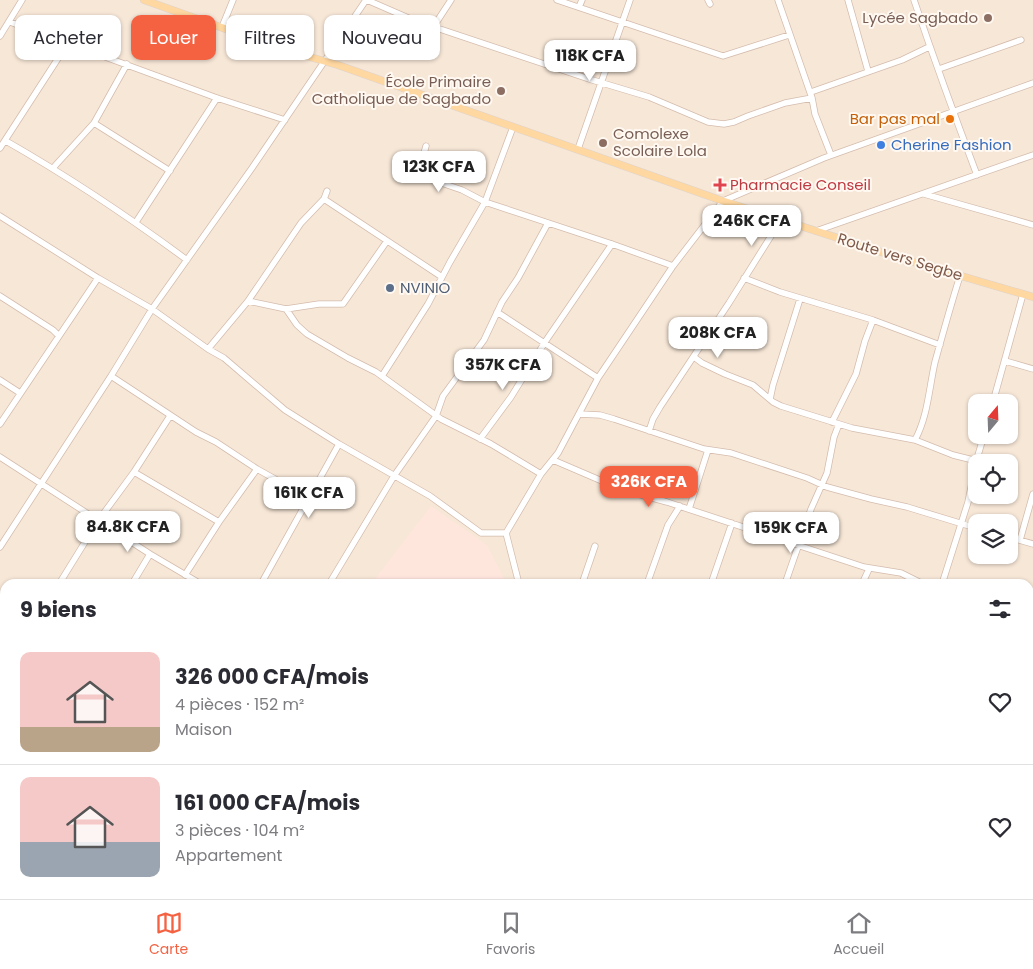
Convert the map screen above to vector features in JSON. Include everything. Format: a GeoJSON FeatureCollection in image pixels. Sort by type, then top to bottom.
{"type":"FeatureCollection","features":[{"type":"Feature","properties":{"kind":"main road","name":"Route vers Segbe"},"geometry":{"type":"LineString","coordinates":[[144,0],[282,49],[326,62],[578,149],[723,201],[1033,298]]}},
{"type":"Feature","properties":{"kind":"street"},"geometry":{"type":"LineString","coordinates":[[0,36],[22,0]]}},
{"type":"Feature","properties":{"kind":"street"},"geometry":{"type":"LineString","coordinates":[[222,27],[232,0]]}},
{"type":"Feature","properties":{"kind":"street"},"geometry":{"type":"LineString","coordinates":[[0,547],[111,376],[152,309],[326,62],[366,0],[402,15]]}},
{"type":"Feature","properties":{"kind":"street"},"geometry":{"type":"LineString","coordinates":[[440,17],[451,0]]}},
{"type":"Feature","properties":{"kind":"street"},"geometry":{"type":"LineString","coordinates":[[557,0],[723,56],[789,35]]}},
{"type":"Feature","properties":{"kind":"street"},"geometry":{"type":"LineString","coordinates":[[580,7],[582,0]]}},
{"type":"Feature","properties":{"kind":"street"},"geometry":{"type":"LineString","coordinates":[[578,149],[630,0]]}},
{"type":"Feature","properties":{"kind":"street"},"geometry":{"type":"LineString","coordinates":[[778,0],[811,95],[815,114],[831,155]]}},
{"type":"Feature","properties":{"kind":"street"},"geometry":{"type":"LineString","coordinates":[[848,0],[868,72]]}},
{"type":"Feature","properties":{"kind":"street"},"geometry":{"type":"LineString","coordinates":[[914,0],[929,47],[940,69],[977,176]]}},
{"type":"Feature","properties":{"kind":"street"},"geometry":{"type":"LineString","coordinates":[[10,22],[15,24]]}},
{"type":"Feature","properties":{"kind":"street"},"geometry":{"type":"LineString","coordinates":[[440,28],[649,97],[714,123],[734,122],[811,95],[902,60],[929,47]]}},
{"type":"Feature","properties":{"kind":"street"},"geometry":{"type":"LineString","coordinates":[[940,69],[1021,40]]}},
{"type":"Feature","properties":{"kind":"street"},"geometry":{"type":"LineString","coordinates":[[0,148],[55,60]]}},
{"type":"Feature","properties":{"kind":"street"},"geometry":{"type":"LineString","coordinates":[[115,60],[217,98],[285,120]]}},
{"type":"Feature","properties":{"kind":"street"},"geometry":{"type":"LineString","coordinates":[[53,168],[94,123],[127,64]]}},
{"type":"Feature","properties":{"kind":"street"},"geometry":{"type":"LineString","coordinates":[[518,579],[506,533],[541,474],[553,460],[598,378],[673,266],[723,201],[831,155],[1033,82]]}},
{"type":"Feature","properties":{"kind":"street"},"geometry":{"type":"LineString","coordinates":[[136,222],[217,98]]}},
{"type":"Feature","properties":{"kind":"street"},"geometry":{"type":"LineString","coordinates":[[94,123],[170,171]]}},
{"type":"Feature","properties":{"kind":"street"},"geometry":{"type":"LineString","coordinates":[[382,376],[428,304],[486,202],[513,127]]}},
{"type":"Feature","properties":{"kind":"street"},"geometry":{"type":"LineString","coordinates":[[6,141],[53,168],[136,222],[187,260]]}},
{"type":"Feature","properties":{"kind":"street"},"geometry":{"type":"LineString","coordinates":[[426,146],[419,171],[420,174],[462,190],[486,202],[673,266]]}},
{"type":"Feature","properties":{"kind":"street"},"geometry":{"type":"LineString","coordinates":[[815,231],[1033,155]]}},
{"type":"Feature","properties":{"kind":"street"},"geometry":{"type":"LineString","coordinates":[[208,349],[248,301],[301,222],[324,199],[327,192]]}},
{"type":"Feature","properties":{"kind":"street"},"geometry":{"type":"LineString","coordinates":[[924,194],[1033,225]]}},
{"type":"Feature","properties":{"kind":"street"},"geometry":{"type":"LineString","coordinates":[[324,199],[442,277]]}},
{"type":"Feature","properties":{"kind":"street"},"geometry":{"type":"LineString","coordinates":[[0,216],[98,278],[152,309],[208,349],[224,358],[285,410],[339,444],[430,496],[481,532],[506,533]]}},
{"type":"Feature","properties":{"kind":"street"},"geometry":{"type":"LineString","coordinates":[[649,431],[660,407],[781,220]]}},
{"type":"Feature","properties":{"kind":"street"},"geometry":{"type":"LineString","coordinates":[[333,578],[394,476],[436,416],[443,396],[476,353],[548,223]]}},
{"type":"Feature","properties":{"kind":"street"},"geometry":{"type":"LineString","coordinates":[[248,301],[286,309],[319,304],[343,304],[387,240]]}},
{"type":"Feature","properties":{"kind":"street"},"geometry":{"type":"LineString","coordinates":[[480,438],[511,397],[545,342],[612,244]]}},
{"type":"Feature","properties":{"kind":"street"},"geometry":{"type":"LineString","coordinates":[[915,440],[930,393],[940,345],[960,276]]}},
{"type":"Feature","properties":{"kind":"street"},"geometry":{"type":"LineString","coordinates":[[0,424],[98,278]]}},
{"type":"Feature","properties":{"kind":"street"},"geometry":{"type":"LineString","coordinates":[[744,278],[800,298],[873,320],[940,345]]}},
{"type":"Feature","properties":{"kind":"street"},"geometry":{"type":"LineString","coordinates":[[995,394],[1023,294]]}},
{"type":"Feature","properties":{"kind":"street"},"geometry":{"type":"LineString","coordinates":[[0,296],[58,335]]}},
{"type":"Feature","properties":{"kind":"street"},"geometry":{"type":"LineString","coordinates":[[770,399],[772,385],[800,298]]}},
{"type":"Feature","properties":{"kind":"street"},"geometry":{"type":"LineString","coordinates":[[286,309],[307,334],[382,376],[449,424],[480,438],[541,474]]}},
{"type":"Feature","properties":{"kind":"street"},"geometry":{"type":"LineString","coordinates":[[497,312],[598,378]]}},
{"type":"Feature","properties":{"kind":"street"},"geometry":{"type":"LineString","coordinates":[[832,422],[856,374],[873,320]]}},
{"type":"Feature","properties":{"kind":"street"},"geometry":{"type":"LineString","coordinates":[[694,357],[702,364],[753,385],[781,406],[832,422],[915,440],[968,460]]}},
{"type":"Feature","properties":{"kind":"street"},"geometry":{"type":"LineString","coordinates":[[1005,361],[1033,369]]}},
{"type":"Feature","properties":{"kind":"street"},"geometry":{"type":"LineString","coordinates":[[111,376],[170,416],[309,498]]}},
{"type":"Feature","properties":{"kind":"street"},"geometry":{"type":"LineString","coordinates":[[0,380],[20,393]]}},
{"type":"Feature","properties":{"kind":"street"},"geometry":{"type":"LineString","coordinates":[[579,414],[600,415],[614,419],[708,450],[731,454],[807,478],[821,485],[870,500],[907,507],[968,526]]}},
{"type":"Feature","properties":{"kind":"street"},"geometry":{"type":"LineString","coordinates":[[62,579],[98,521],[134,472],[170,416]]}},
{"type":"Feature","properties":{"kind":"street"},"geometry":{"type":"LineString","coordinates":[[787,579],[827,473],[834,437],[840,424]]}},
{"type":"Feature","properties":{"kind":"street"},"geometry":{"type":"LineString","coordinates":[[264,579],[339,444]]}},
{"type":"Feature","properties":{"kind":"street"},"geometry":{"type":"LineString","coordinates":[[688,509],[708,450]]}},
{"type":"Feature","properties":{"kind":"street"},"geometry":{"type":"LineString","coordinates":[[0,457],[192,579]]}},
{"type":"Feature","properties":{"kind":"street"},"geometry":{"type":"LineString","coordinates":[[553,460],[623,490],[680,506],[869,568],[892,570],[913,579]]}},
{"type":"Feature","properties":{"kind":"street"},"geometry":{"type":"LineString","coordinates":[[185,575],[257,468]]}},
{"type":"Feature","properties":{"kind":"street"},"geometry":{"type":"LineString","coordinates":[[134,472],[219,522]]}},
{"type":"Feature","properties":{"kind":"street"},"geometry":{"type":"LineString","coordinates":[[1033,494],[1020,540],[1033,544]]}},
{"type":"Feature","properties":{"kind":"street"},"geometry":{"type":"LineString","coordinates":[[944,579],[968,502]]}},
{"type":"Feature","properties":{"kind":"street"},"geometry":{"type":"LineString","coordinates":[[649,579],[668,525],[680,506]]}},
{"type":"Feature","properties":{"kind":"street"},"geometry":{"type":"LineString","coordinates":[[713,579],[732,523]]}},
{"type":"Feature","properties":{"kind":"street"},"geometry":{"type":"LineString","coordinates":[[584,579],[596,546]]}},
{"type":"Feature","properties":{"kind":"street"},"geometry":{"type":"LineString","coordinates":[[135,579],[150,554]]}},
{"type":"Feature","properties":{"kind":"street"},"geometry":{"type":"LineString","coordinates":[[864,579],[869,568]]}},
{"type":"Feature","properties":{"kind":"shaded area"},"geometry":{"type":"Polygon","coordinates":[[[0,0],[1033,0],[1033,579],[0,579],[0,0]]]}},
{"type":"Feature","properties":{"kind":"shaded area"},"geometry":{"type":"Polygon","coordinates":[[[431,506],[487,545],[504,579],[375,579],[431,506]]]}},
{"type":"Feature","properties":{"kind":"place","name":"Lycée Sagbado"},"geometry":{"type":"Point","coordinates":[988,18]}},
{"type":"Feature","properties":{"kind":"place","name":"École Primaire Catholique de Sagbado"},"geometry":{"type":"Point","coordinates":[501,91]}},
{"type":"Feature","properties":{"kind":"place","name":"Bar pas mal"},"geometry":{"type":"Point","coordinates":[950,119]}},
{"type":"Feature","properties":{"kind":"place","name":"Comolexe Scolaire Lola"},"geometry":{"type":"Point","coordinates":[603,143]}},
{"type":"Feature","properties":{"kind":"place","name":"Cherine Fashion"},"geometry":{"type":"Point","coordinates":[881,145]}},
{"type":"Feature","properties":{"kind":"place","name":"Pharmacie Conseil"},"geometry":{"type":"Point","coordinates":[720,185]}},
{"type":"Feature","properties":{"kind":"place","name":"NVINIO"},"geometry":{"type":"Point","coordinates":[390,288]}}]}
